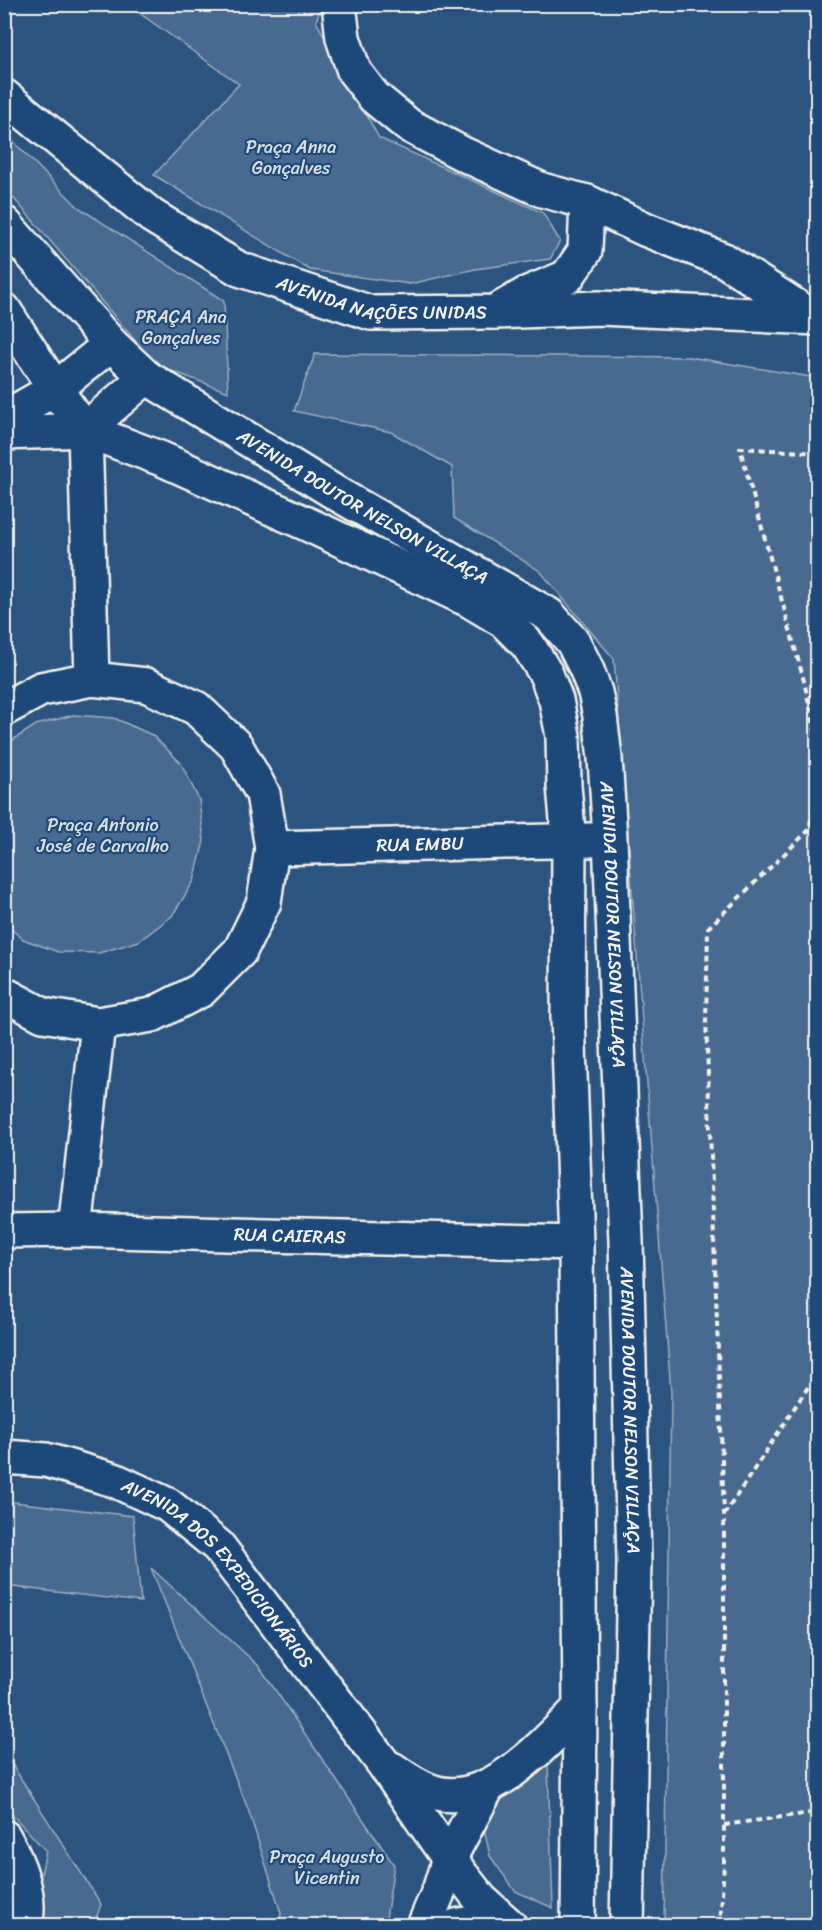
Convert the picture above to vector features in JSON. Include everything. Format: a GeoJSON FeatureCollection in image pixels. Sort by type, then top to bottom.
{"type":"FeatureCollection","features":[{"type":"Feature","properties":{"kind":"street"},"geometry":{"type":"LineString","coordinates":[[339,4],[343,38],[354,70],[374,97],[408,124],[464,154],[542,190],[587,202],[647,230],[724,260],[816,318]]}},
{"type":"Feature","properties":{"kind":"street","name":"AVENIDA NAÇÕES UNIDAS"},"geometry":{"type":"LineString","coordinates":[[4,96],[152,216],[240,269],[371,313],[599,308],[816,318]]}},
{"type":"Feature","properties":{"kind":"street"},"geometry":{"type":"LineString","coordinates":[[495,312],[528,293],[567,277],[585,251],[587,202]]}},
{"type":"Feature","properties":{"kind":"street","name":"AVENIDA DOUTOR NELSON VILLAÇA"},"geometry":{"type":"LineString","coordinates":[[4,223],[111,344],[146,377],[339,495],[549,615],[573,642],[586,668],[600,716],[605,758],[626,1241],[634,1562],[627,1926]]}},
{"type":"Feature","properties":{"kind":"street"},"geometry":{"type":"LineString","coordinates":[[4,310],[55,389],[86,430],[92,679]]}},
{"type":"Feature","properties":{"kind":"street"},"geometry":{"type":"LineString","coordinates":[[4,418],[55,389],[111,344]]}},
{"type":"Feature","properties":{"kind":"street"},"geometry":{"type":"LineString","coordinates":[[4,433],[86,430],[146,377]]}},
{"type":"Feature","properties":{"kind":"street","name":"AVENIDA DOUTOR NELSON VILLAÇA"},"geometry":{"type":"LineString","coordinates":[[86,430],[162,459],[469,600],[504,621],[528,645],[546,674],[556,700],[563,736],[564,786],[569,841],[568,1017],[576,1243],[580,1708],[578,1926]]}},
{"type":"Feature","properties":{"kind":"street"},"geometry":{"type":"LineString","coordinates":[[4,709],[41,689],[92,679],[146,685],[196,708],[236,746],[263,794],[272,848],[264,902],[260,912],[240,951],[201,990],[152,1016],[98,1024],[44,1015],[4,994]]}},
{"type":"Feature","properties":{"kind":"street","name":"RUA EMBU"},"geometry":{"type":"LineString","coordinates":[[272,848],[610,838]]}},
{"type":"Feature","properties":{"kind":"street"},"geometry":{"type":"LineString","coordinates":[[75,1230],[98,1024]]}},
{"type":"Feature","properties":{"kind":"street","name":"RUA CAIERAS"},"geometry":{"type":"LineString","coordinates":[[4,1231],[75,1230],[576,1243]]}},
{"type":"Feature","properties":{"kind":"street","name":"AVENIDA DOS EXPEDICIONÁRIOS"},"geometry":{"type":"LineString","coordinates":[[4,1457],[46,1460],[114,1480],[168,1505],[218,1546],[383,1763],[449,1859]]}},
{"type":"Feature","properties":{"kind":"street"},"geometry":{"type":"LineString","coordinates":[[383,1763],[406,1779],[438,1794],[470,1793],[489,1786],[508,1774],[580,1708]]}},
{"type":"Feature","properties":{"kind":"street"},"geometry":{"type":"LineString","coordinates":[[424,1926],[449,1859],[489,1786]]}},
{"type":"Feature","properties":{"kind":"street"},"geometry":{"type":"LineString","coordinates":[[4,1837],[18,1863],[26,1891],[24,1926]]}},
{"type":"Feature","properties":{"kind":"street"},"geometry":{"type":"LineString","coordinates":[[449,1859],[471,1924]]}},
{"type":"Feature","properties":{"kind":"street"},"geometry":{"type":"LineString","coordinates":[[449,1859],[481,1900],[510,1926]]}},
{"type":"Feature","properties":{"kind":"path"},"geometry":{"type":"LineString","coordinates":[[818,453],[740,448],[804,681],[818,744]]}},
{"type":"Feature","properties":{"kind":"path"},"geometry":{"type":"LineString","coordinates":[[720,1926],[724,1864],[724,1515],[706,1019],[708,928],[809,830],[818,786]]}},
{"type":"Feature","properties":{"kind":"path"},"geometry":{"type":"LineString","coordinates":[[812,813],[818,817]]}},
{"type":"Feature","properties":{"kind":"path"},"geometry":{"type":"LineString","coordinates":[[724,1515],[818,1372]]}},
{"type":"Feature","properties":{"kind":"path"},"geometry":{"type":"LineString","coordinates":[[724,1825],[818,1812]]}},
{"type":"Feature","properties":{"kind":"green space","name":"Praça Anna Gonçalves"},"geometry":{"type":"Polygon","coordinates":[[[128,5],[322,5],[316,21],[379,138],[543,213],[560,241],[550,259],[475,269],[410,284],[310,270],[154,175],[239,84],[128,5]]]}},
{"type":"Feature","properties":{"kind":"green space","name":"PRAÇA Ana Gonçalves"},"geometry":{"type":"Polygon","coordinates":[[[4,132],[78,207],[224,301],[228,392],[156,365],[5,188],[4,132]]]}},
{"type":"Feature","properties":{"kind":"green space"},"geometry":{"type":"Polygon","coordinates":[[[315,354],[689,357],[817,378],[817,1925],[664,1925],[671,1392],[614,659],[540,571],[454,518],[452,467],[391,432],[294,411],[315,354]]]}},
{"type":"Feature","properties":{"kind":"green space","name":"Praça Antonio José de Carvalho"},"geometry":{"type":"Polygon","coordinates":[[[73,715],[114,718],[152,735],[181,763],[199,800],[204,841],[194,881],[172,916],[139,941],[99,953],[58,952],[23,939],[5,924],[5,745],[36,725],[73,715]]]}},
{"type":"Feature","properties":{"kind":"green space"},"geometry":{"type":"Polygon","coordinates":[[[5,1501],[133,1516],[141,1602],[5,1586],[5,1501]]]}},
{"type":"Feature","properties":{"kind":"green space","name":"Praça Augusto Vicentin"},"geometry":{"type":"Polygon","coordinates":[[[151,1568],[259,1666],[394,1865],[385,1925],[279,1925],[281,1913],[248,1809],[151,1568]]]}},
{"type":"Feature","properties":{"kind":"green space"},"geometry":{"type":"Polygon","coordinates":[[[4,1752],[101,1904],[94,1925],[30,1925],[46,1851],[5,1807],[4,1752]]]}},
{"type":"Feature","properties":{"kind":"green space"},"geometry":{"type":"Polygon","coordinates":[[[548,1765],[553,1908],[515,1891],[490,1856],[484,1828],[492,1800],[519,1777],[548,1765]]]}}]}
